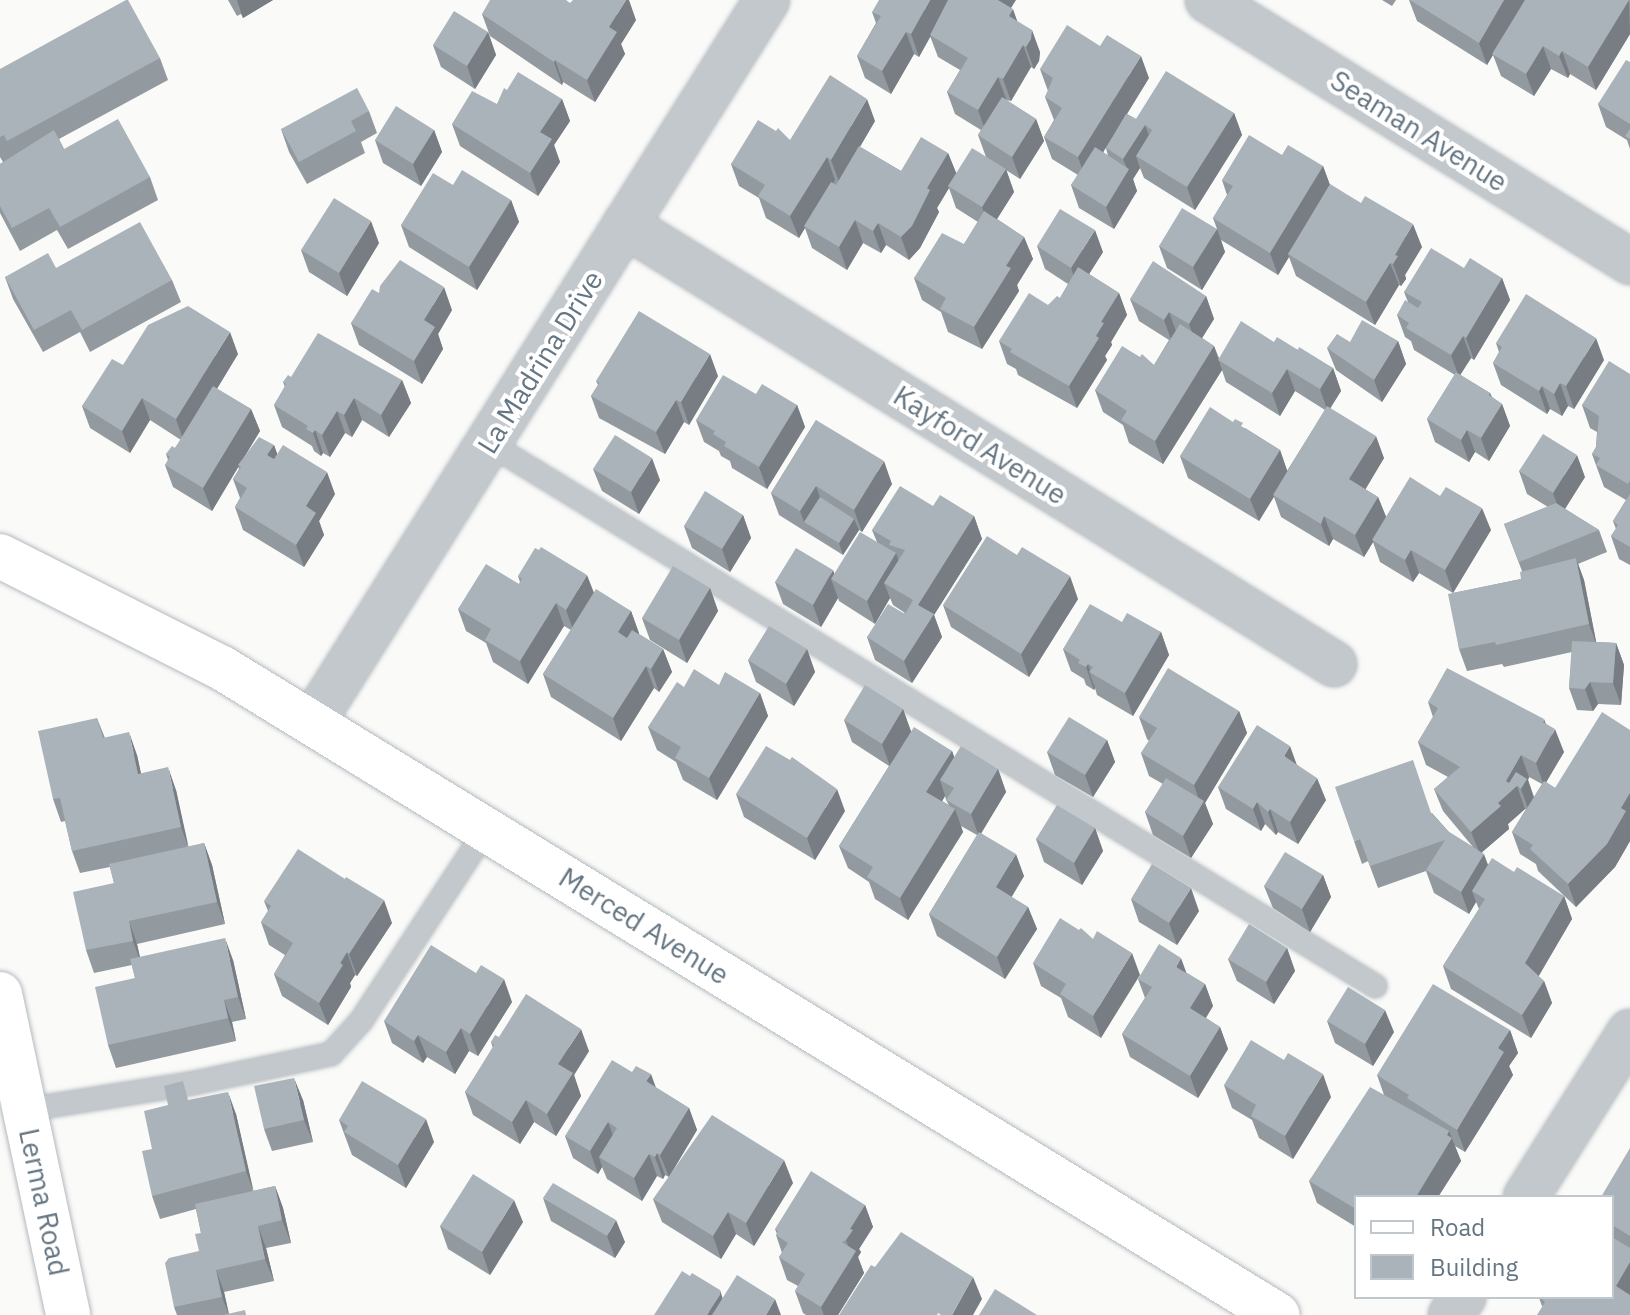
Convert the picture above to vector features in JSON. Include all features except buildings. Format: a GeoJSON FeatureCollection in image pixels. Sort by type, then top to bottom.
{"type":"FeatureCollection","features":[{"type":"Feature","properties":{"kind":"street","name":"La Madrina Drive"},"geometry":{"type":"LineString","coordinates":[[312,723],[767,0]]}},
{"type":"Feature","properties":{"kind":"street","name":"Seaman Avenue"},"geometry":{"type":"LineString","coordinates":[[1208,0],[1630,262]]}},
{"type":"Feature","properties":{"kind":"street","name":"Kayford Avenue"},"geometry":{"type":"LineString","coordinates":[[625,225],[1334,664]]}},
{"type":"Feature","properties":{"kind":"street","name":"Merced Avenue"},"geometry":{"type":"LineString","coordinates":[[0,556],[222,668],[1278,1315]]}},
{"type":"Feature","properties":{"kind":"street","name":"Lerma Road"},"geometry":{"type":"LineString","coordinates":[[0,994],[68,1315]]}},
{"type":"Feature","properties":{"kind":"street"},"geometry":{"type":"LineString","coordinates":[[1527,1195],[1630,1032]]}},
{"type":"Feature","properties":{"kind":"lane"},"geometry":{"type":"LineString","coordinates":[[490,444],[1375,986]]}},
{"type":"Feature","properties":{"kind":"lane"},"geometry":{"type":"LineString","coordinates":[[24,1110],[194,1083],[331,1054],[361,1021],[486,830]]}}]}
